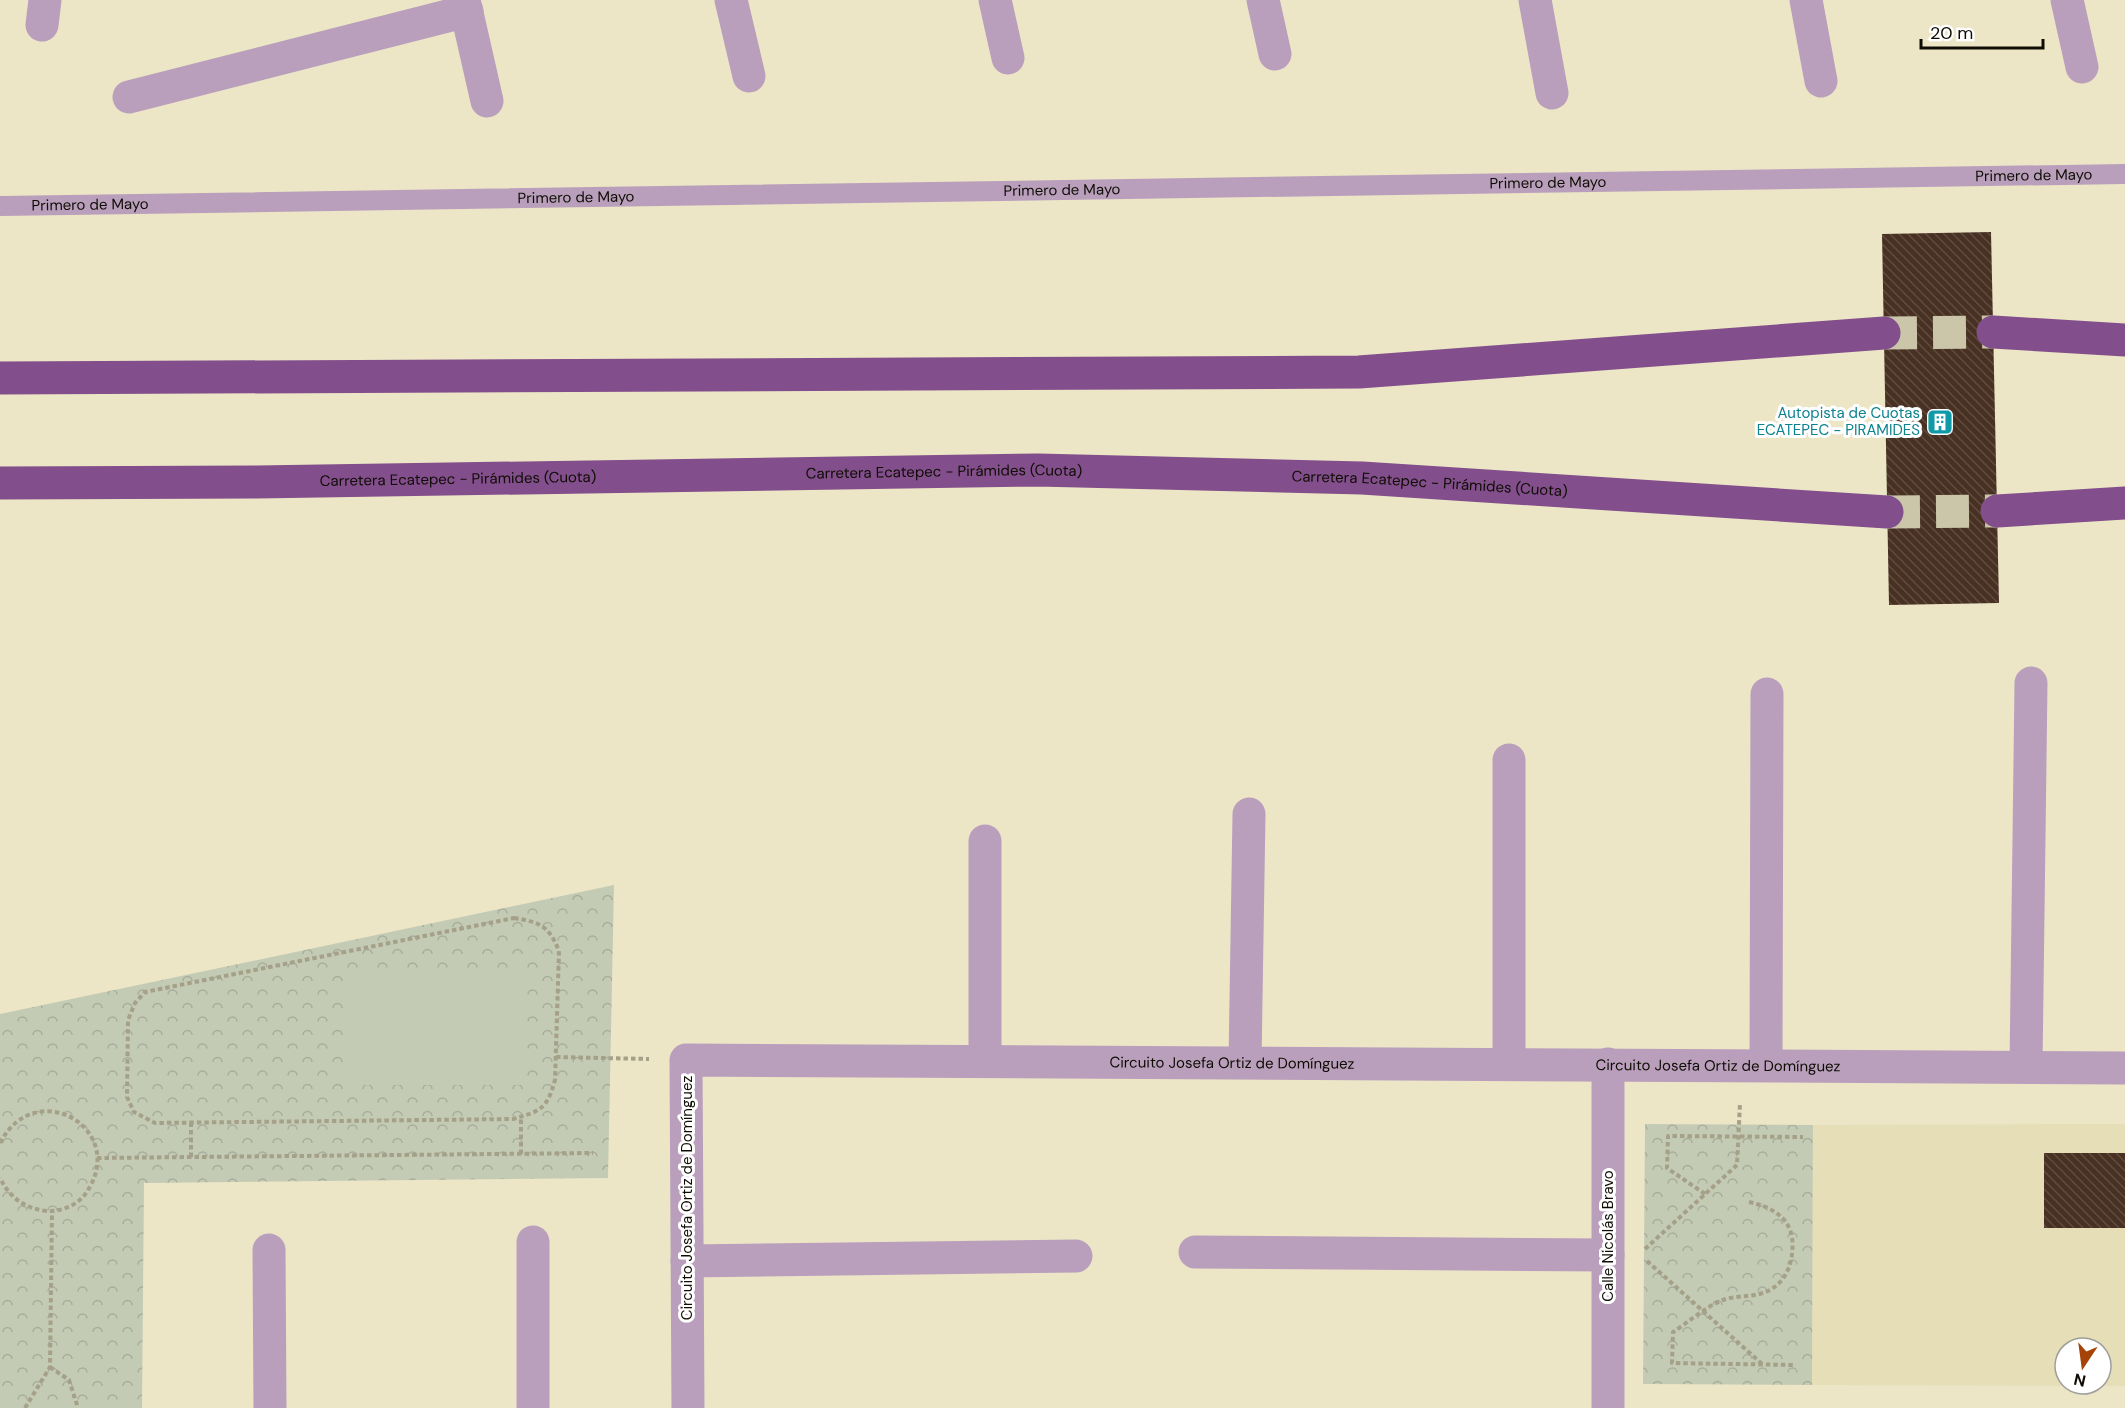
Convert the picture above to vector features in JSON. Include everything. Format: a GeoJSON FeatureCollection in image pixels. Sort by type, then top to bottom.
{"type":"FeatureCollection","features":[{"type":"Feature","properties":{"kind":"highway"},"geometry":{"type":"LineString","coordinates":[[1994,332],[2125,340]]}},
{"type":"Feature","properties":{"kind":"highway"},"geometry":{"type":"LineString","coordinates":[[0,378],[1359,372],[1884,333]]}},
{"type":"Feature","properties":{"kind":"highway","name":"Carretera Ecatepec - Pirámides (Cuota)"},"geometry":{"type":"LineString","coordinates":[[0,483],[268,482],[1038,470],[1362,478],[1887,512]]}},
{"type":"Feature","properties":{"kind":"highway"},"geometry":{"type":"LineString","coordinates":[[1997,511],[2125,503]]}},
{"type":"Feature","properties":{"kind":"street"},"geometry":{"type":"LineString","coordinates":[[731,0],[749,76]]}},
{"type":"Feature","properties":{"kind":"street"},"geometry":{"type":"LineString","coordinates":[[995,0],[1008,58]]}},
{"type":"Feature","properties":{"kind":"street"},"geometry":{"type":"LineString","coordinates":[[1263,0],[1275,54]]}},
{"type":"Feature","properties":{"kind":"street"},"geometry":{"type":"LineString","coordinates":[[1535,0],[1552,93]]}},
{"type":"Feature","properties":{"kind":"street"},"geometry":{"type":"LineString","coordinates":[[1806,0],[1821,81]]}},
{"type":"Feature","properties":{"kind":"street"},"geometry":{"type":"LineString","coordinates":[[2067,0],[2082,67]]}},
{"type":"Feature","properties":{"kind":"street"},"geometry":{"type":"LineString","coordinates":[[129,97],[465,6],[487,101]]}},
{"type":"Feature","properties":{"kind":"street"},"geometry":{"type":"LineString","coordinates":[[2026,1067],[2031,683]]}},
{"type":"Feature","properties":{"kind":"street"},"geometry":{"type":"LineString","coordinates":[[1754,1065],[1767,694]]}},
{"type":"Feature","properties":{"kind":"street"},"geometry":{"type":"LineString","coordinates":[[1509,760],[1509,1063]]}},
{"type":"Feature","properties":{"kind":"street"},"geometry":{"type":"LineString","coordinates":[[1245,1062],[1249,814]]}},
{"type":"Feature","properties":{"kind":"street"},"geometry":{"type":"LineString","coordinates":[[985,841],[986,1060]]}},
{"type":"Feature","properties":{"kind":"street","name":"Circuito Josefa Ortiz de Domínguez"},"geometry":{"type":"LineString","coordinates":[[688,1408],[686,1060],[2125,1068]]}},
{"type":"Feature","properties":{"kind":"street","name":"Calle Nicolás Bravo"},"geometry":{"type":"LineString","coordinates":[[1608,1064],[1608,1408]]}},
{"type":"Feature","properties":{"kind":"street"},"geometry":{"type":"LineString","coordinates":[[533,1242],[533,1408]]}},
{"type":"Feature","properties":{"kind":"street"},"geometry":{"type":"LineString","coordinates":[[269,1250],[270,1408]]}},
{"type":"Feature","properties":{"kind":"street"},"geometry":{"type":"LineString","coordinates":[[1195,1252],[1608,1255]]}},
{"type":"Feature","properties":{"kind":"street"},"geometry":{"type":"LineString","coordinates":[[687,1261],[1076,1256]]}},
{"type":"Feature","properties":{"kind":"lane","name":"Primero de Mayo"},"geometry":{"type":"LineString","coordinates":[[0,206],[2125,174]]}},
{"type":"Feature","properties":{"kind":"path"},"geometry":{"type":"LineString","coordinates":[[514,918],[536,921],[552,934],[559,951],[555,1080],[549,1100],[535,1113],[521,1117],[513,1119],[155,1123],[134,1112],[127,1097],[128,1020],[135,1003],[146,992],[514,918]]}},
{"type":"Feature","properties":{"kind":"path"},"geometry":{"type":"LineString","coordinates":[[556,1057],[686,1060]]}},
{"type":"Feature","properties":{"kind":"path"},"geometry":{"type":"LineString","coordinates":[[1754,1065],[1739,1137],[1737,1165],[1639,1255],[1762,1364]]}},
{"type":"Feature","properties":{"kind":"path"},"geometry":{"type":"LineString","coordinates":[[0,1143],[6,1131],[18,1119],[47,1110],[63,1113],[78,1121],[91,1134],[97,1150],[98,1167],[93,1183],[83,1198],[68,1208],[52,1211],[34,1209],[18,1202],[6,1190],[0,1178]]}},
{"type":"Feature","properties":{"kind":"path"},"geometry":{"type":"LineString","coordinates":[[521,1117],[521,1154]]}},
{"type":"Feature","properties":{"kind":"path"},"geometry":{"type":"LineString","coordinates":[[191,1122],[191,1157]]}},
{"type":"Feature","properties":{"kind":"path"},"geometry":{"type":"LineString","coordinates":[[1705,1194],[1667,1168],[1668,1136],[1803,1137]]}},
{"type":"Feature","properties":{"kind":"path"},"geometry":{"type":"LineString","coordinates":[[97,1158],[593,1153]]}},
{"type":"Feature","properties":{"kind":"path"},"geometry":{"type":"LineString","coordinates":[[1749,1202],[1766,1206],[1780,1215],[1791,1231],[1794,1252],[1788,1272],[1777,1286],[1762,1293],[1722,1300],[1673,1332],[1671,1363],[1794,1365]]}},
{"type":"Feature","properties":{"kind":"path"},"geometry":{"type":"LineString","coordinates":[[25,1408],[50,1367],[52,1211]]}},
{"type":"Feature","properties":{"kind":"path"},"geometry":{"type":"LineString","coordinates":[[50,1367],[69,1380],[78,1408]]}},
{"type":"Feature","properties":{"kind":"shaded area"},"geometry":{"type":"Polygon","coordinates":[[[2125,1124],[2125,1386],[2113,1386],[2113,1336],[2053,1336],[2053,1386],[1812,1385],[1813,1125],[2125,1124]]]}},
{"type":"Feature","properties":{"kind":"green space"},"geometry":{"type":"Polygon","coordinates":[[[614,885],[608,1178],[144,1183],[142,1408],[0,1408],[0,1014],[614,885]]]}},
{"type":"Feature","properties":{"kind":"green space"},"geometry":{"type":"Polygon","coordinates":[[[524,970],[524,1085],[346,1085],[346,971],[524,970]]]}},
{"type":"Feature","properties":{"kind":"green space"},"geometry":{"type":"Polygon","coordinates":[[[1645,1124],[1813,1125],[1812,1385],[1643,1384],[1645,1124]]]}},
{"type":"Feature","properties":{"kind":"building","name":"Autopista de Cuotas ECATEPEC - PIRAMIDES"},"geometry":{"type":"Polygon","coordinates":[[[1991,232],[1999,603],[1889,605],[1882,234],[1991,232]]]}},
{"type":"Feature","properties":{"kind":"building"},"geometry":{"type":"Polygon","coordinates":[[[2044,1153],[2125,1153],[2125,1228],[2044,1228],[2044,1153]]]}},
{"type":"Feature","properties":{"kind":"tunnel"},"geometry":{"type":"LineString","coordinates":[[1884,333],[1993,332]]}},
{"type":"Feature","properties":{"kind":"tunnel"},"geometry":{"type":"LineString","coordinates":[[1887,512],[1997,511]]}},
{"type":"Feature","properties":{"kind":"place","name":"Autopista de Cuotas ECATEPEC - PIRAMIDES"},"geometry":{"type":"Point","coordinates":[1940,422]}}]}
